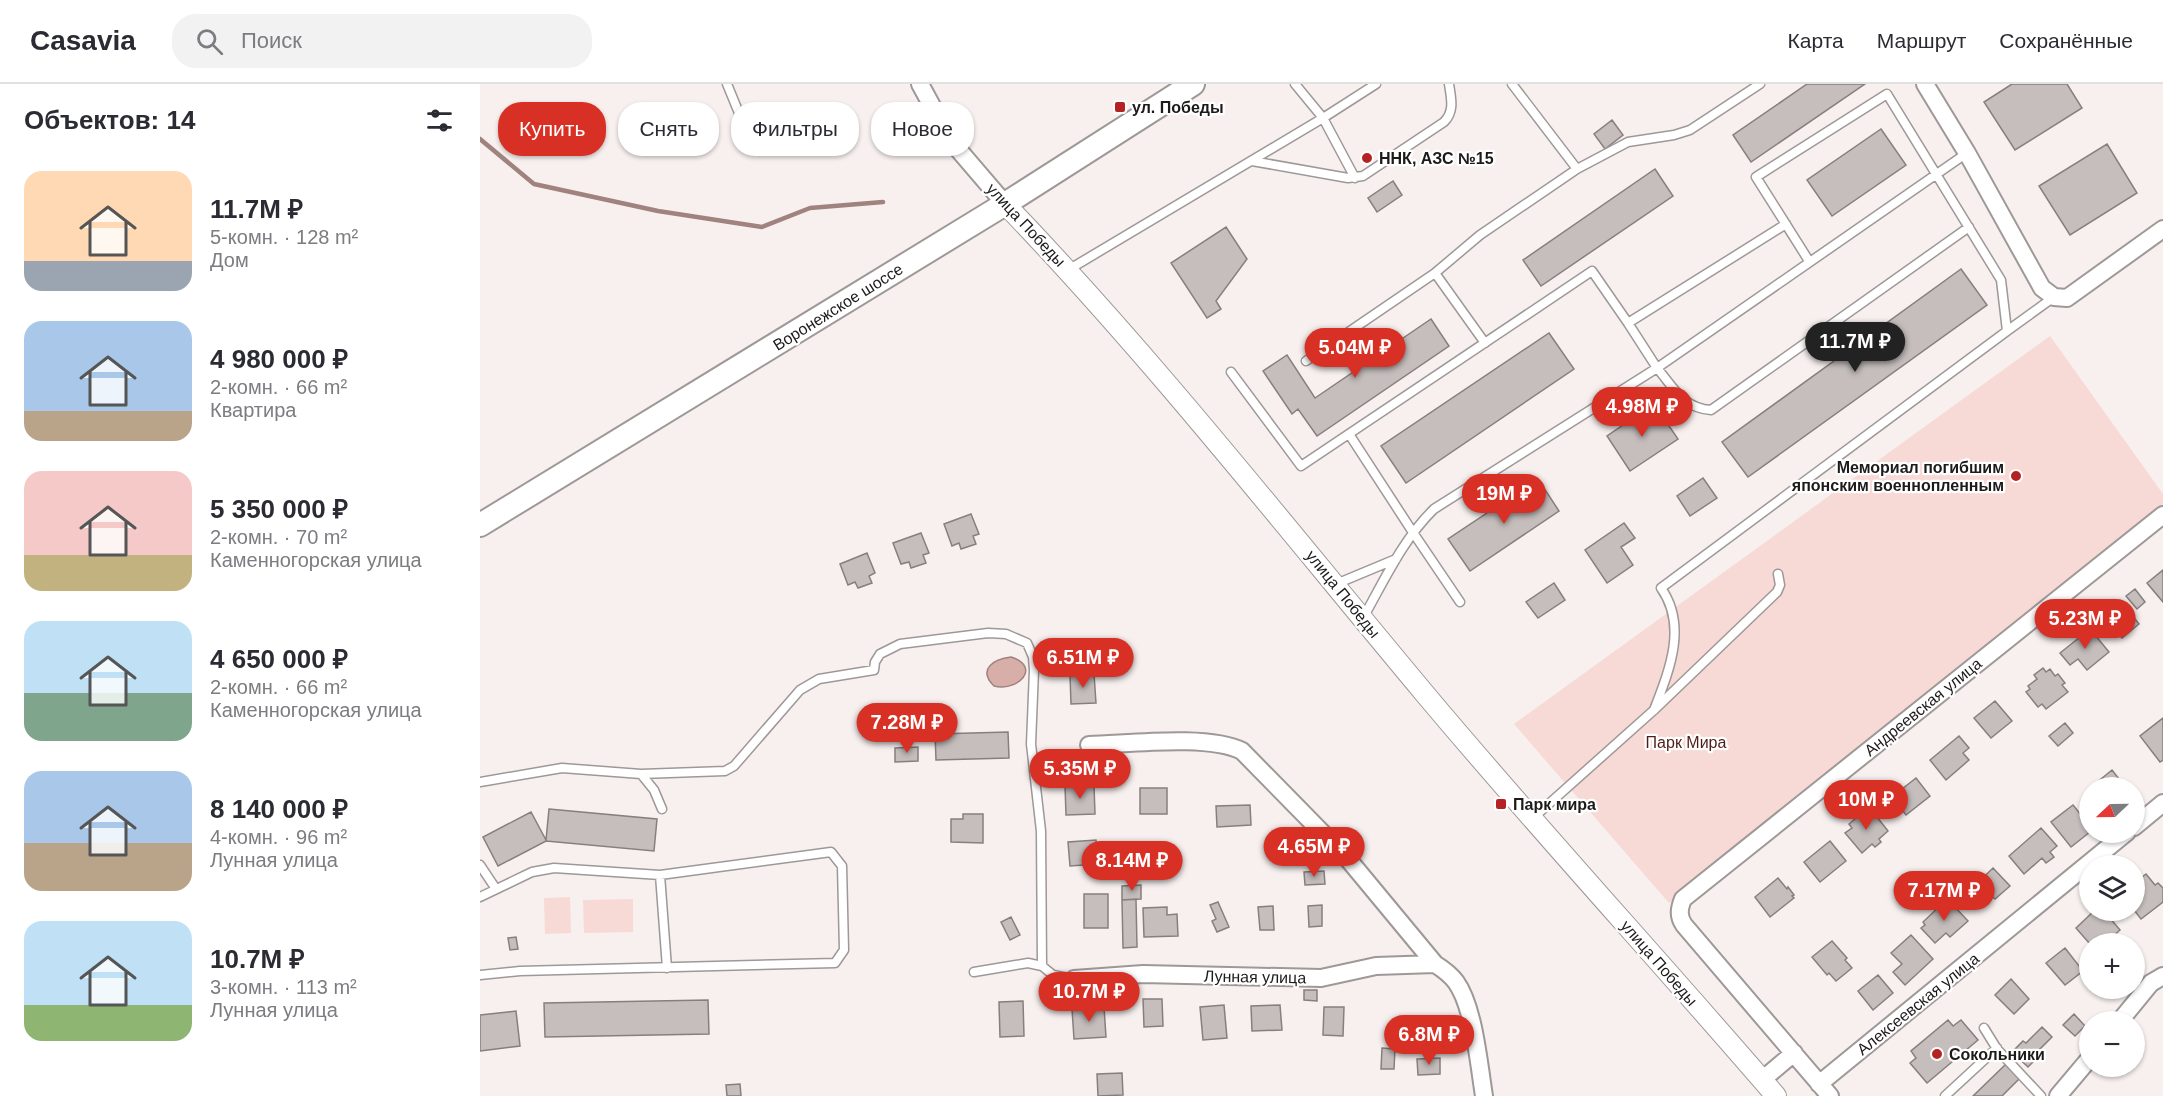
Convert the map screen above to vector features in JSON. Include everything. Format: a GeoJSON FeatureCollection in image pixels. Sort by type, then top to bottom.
{"type":"FeatureCollection","features":[{"type":"Feature","properties":{"kind":"main road","name":"Воронежское шоссе"},"geometry":{"type":"LineString","coordinates":[[480,525],[1005,204],[1193,84]]}},
{"type":"Feature","properties":{"kind":"street","name":"улица Победы"},"geometry":{"type":"LineString","coordinates":[[920,84],[957,148],[1005,204],[1068,270],[1336,584],[1532,819],[1776,1096]]}},
{"type":"Feature","properties":{"kind":"street"},"geometry":{"type":"LineString","coordinates":[[1925,84],[1967,153],[2042,288],[2054,297],[2067,298],[2163,229]]}},
{"type":"Feature","properties":{"kind":"street","name":"Андреевская улица"},"geometry":{"type":"LineString","coordinates":[[1794,1053],[1684,925],[1680,918],[1679,908],[1683,899],[2163,515]]}},
{"type":"Feature","properties":{"kind":"street"},"geometry":{"type":"LineString","coordinates":[[1089,745],[1205,741],[1231,745],[1242,751],[1347,859],[1435,963],[1450,975],[1463,994],[1484,1096]]}},
{"type":"Feature","properties":{"kind":"street"},"geometry":{"type":"LineString","coordinates":[[2145,818],[2163,804]]}},
{"type":"Feature","properties":{"kind":"street","name":"Алексеевская улица"},"geometry":{"type":"LineString","coordinates":[[1825,1090],[2114,843]]}},
{"type":"Feature","properties":{"kind":"street","name":"Лунная улица"},"geometry":{"type":"LineString","coordinates":[[1074,979],[1143,974],[1322,978],[1377,966],[1435,963]]}},
{"type":"Feature","properties":{"kind":"street"},"geometry":{"type":"LineString","coordinates":[[2129,1011],[2151,984],[2163,976]]}},
{"type":"Feature","properties":{"kind":"street"},"geometry":{"type":"LineString","coordinates":[[1762,1080],[1794,1053],[1825,1090]]}},
{"type":"Feature","properties":{"kind":"street"},"geometry":{"type":"LineString","coordinates":[[2058,1096],[2079,1071]]}},
{"type":"Feature","properties":{"kind":"lane"},"geometry":{"type":"LineString","coordinates":[[727,84],[734,102]]}},
{"type":"Feature","properties":{"kind":"lane"},"geometry":{"type":"LineString","coordinates":[[1295,84],[1323,118],[1355,178]]}},
{"type":"Feature","properties":{"kind":"lane"},"geometry":{"type":"LineString","coordinates":[[1068,270],[1252,161],[1376,84]]}},
{"type":"Feature","properties":{"kind":"lane"},"geometry":{"type":"LineString","coordinates":[[1252,161],[1355,178],[1363,176],[1450,116],[1452,108],[1449,84]]}},
{"type":"Feature","properties":{"kind":"lane"},"geometry":{"type":"LineString","coordinates":[[1512,84],[1577,169]]}},
{"type":"Feature","properties":{"kind":"lane"},"geometry":{"type":"LineString","coordinates":[[1306,361],[1436,273],[1480,235],[1577,169],[1628,142],[1690,130],[1760,84]]}},
{"type":"Feature","properties":{"kind":"lane"},"geometry":{"type":"LineString","coordinates":[[1809,261],[1756,177],[1887,94],[2001,280],[2007,331]]}},
{"type":"Feature","properties":{"kind":"lane"},"geometry":{"type":"LineString","coordinates":[[1363,618],[1396,559],[1434,509],[1657,368],[1967,153]]}},
{"type":"Feature","properties":{"kind":"lane"},"geometry":{"type":"LineString","coordinates":[[1628,323],[1786,224]]}},
{"type":"Feature","properties":{"kind":"lane"},"geometry":{"type":"LineString","coordinates":[[1231,372],[1302,466],[1592,271],[1657,368],[1687,404],[1699,409],[1711,410],[1969,227]]}},
{"type":"Feature","properties":{"kind":"lane"},"geometry":{"type":"LineString","coordinates":[[1436,273],[1485,343]]}},
{"type":"Feature","properties":{"kind":"lane"},"geometry":{"type":"LineString","coordinates":[[1654,710],[1671,666],[1676,626],[1666,595],[1661,588],[2054,297]]}},
{"type":"Feature","properties":{"kind":"lane"},"geometry":{"type":"LineString","coordinates":[[1349,434],[1460,602]]}},
{"type":"Feature","properties":{"kind":"lane"},"geometry":{"type":"LineString","coordinates":[[1336,584],[1396,559]]}},
{"type":"Feature","properties":{"kind":"lane"},"geometry":{"type":"LineString","coordinates":[[1532,819],[1654,710],[1777,592],[1780,585],[1778,574]]}},
{"type":"Feature","properties":{"kind":"lane"},"geometry":{"type":"LineString","coordinates":[[480,782],[562,768],[641,774],[725,771],[734,766],[800,690],[819,679],[874,670],[875,662],[880,654],[900,644],[988,633],[1017,637],[1027,643],[1031,650],[1034,670],[1031,744],[1041,831],[1042,966]]}},
{"type":"Feature","properties":{"kind":"lane"},"geometry":{"type":"LineString","coordinates":[[641,774],[654,790],[662,810]]}},
{"type":"Feature","properties":{"kind":"lane"},"geometry":{"type":"LineString","coordinates":[[480,897],[532,872],[554,868],[660,875],[831,852],[842,866],[844,950],[835,963],[520,971],[480,975]]}},
{"type":"Feature","properties":{"kind":"lane"},"geometry":{"type":"LineString","coordinates":[[480,865],[496,889]]}},
{"type":"Feature","properties":{"kind":"lane"},"geometry":{"type":"LineString","coordinates":[[660,875],[667,968]]}},
{"type":"Feature","properties":{"kind":"lane"},"geometry":{"type":"LineString","coordinates":[[974,972],[1028,963],[1042,966],[1053,975],[1074,979]]}},
{"type":"Feature","properties":{"kind":"lane"},"geometry":{"type":"LineString","coordinates":[[1984,1028],[1997,1048],[2038,1095]]}},
{"type":"Feature","properties":{"kind":"lane"},"geometry":{"type":"LineString","coordinates":[[1945,1096],[1997,1048]]}},
{"type":"Feature","properties":{"kind":"green space","name":"Парк Мира"},"geometry":{"type":"Polygon","coordinates":[[[2050,336],[2163,494],[2163,505],[1669,903],[1514,724],[2050,336]]]}},
{"type":"Feature","properties":{"kind":"green space"},"geometry":{"type":"Polygon","coordinates":[[[570,897],[571,933],[545,934],[544,898],[570,897]]]}},
{"type":"Feature","properties":{"kind":"green space"},"geometry":{"type":"Polygon","coordinates":[[[633,899],[633,932],[584,933],[583,900],[633,899]]]}},
{"type":"Feature","properties":{"kind":"shaded area"},"geometry":{"type":"Polygon","coordinates":[[[1011,657],[1020,661],[1025,667],[1026,672],[1023,678],[1011,685],[994,686],[989,680],[987,670],[999,660],[1011,657]]]}},
{"type":"Feature","properties":{"kind":"building"},"geometry":{"type":"Polygon","coordinates":[[[1807,84],[1865,84],[1751,162],[1733,135],[1807,84]]]}},
{"type":"Feature","properties":{"kind":"building"},"geometry":{"type":"Polygon","coordinates":[[[2012,84],[2067,84],[2082,108],[2015,150],[1984,102],[2012,84]]]}},
{"type":"Feature","properties":{"kind":"building"},"geometry":{"type":"Polygon","coordinates":[[[1612,120],[1623,135],[1605,149],[1594,134],[1612,120]]]}},
{"type":"Feature","properties":{"kind":"building"},"geometry":{"type":"Polygon","coordinates":[[[1881,129],[1906,165],[1832,216],[1807,180],[1881,129]]]}},
{"type":"Feature","properties":{"kind":"building"},"geometry":{"type":"Polygon","coordinates":[[[2107,144],[2137,193],[2070,235],[2039,186],[2107,144]]]}},
{"type":"Feature","properties":{"kind":"building"},"geometry":{"type":"Polygon","coordinates":[[[1655,169],[1673,196],[1541,286],[1523,260],[1655,169]]]}},
{"type":"Feature","properties":{"kind":"building"},"geometry":{"type":"Polygon","coordinates":[[[1393,181],[1402,195],[1377,212],[1368,198],[1393,181]]]}},
{"type":"Feature","properties":{"kind":"building"},"geometry":{"type":"Polygon","coordinates":[[[1226,227],[1247,259],[1216,301],[1221,309],[1207,318],[1171,263],[1226,227]]]}},
{"type":"Feature","properties":{"kind":"building"},"geometry":{"type":"Polygon","coordinates":[[[1961,269],[1987,305],[1748,477],[1722,442],[1961,269]]]}},
{"type":"Feature","properties":{"kind":"building"},"geometry":{"type":"Polygon","coordinates":[[[1431,319],[1449,346],[1317,436],[1298,409],[1292,414],[1263,371],[1287,355],[1315,398],[1431,319]]]}},
{"type":"Feature","properties":{"kind":"building"},"geometry":{"type":"Polygon","coordinates":[[[1549,333],[1574,369],[1406,483],[1381,446],[1549,333]]]}},
{"type":"Feature","properties":{"kind":"building"},"geometry":{"type":"Polygon","coordinates":[[[1654,404],[1678,439],[1630,471],[1607,436],[1654,404]]]}},
{"type":"Feature","properties":{"kind":"building"},"geometry":{"type":"Polygon","coordinates":[[[1703,478],[1717,498],[1690,516],[1677,496],[1703,478]]]}},
{"type":"Feature","properties":{"kind":"building"},"geometry":{"type":"Polygon","coordinates":[[[1538,479],[1559,511],[1470,571],[1448,539],[1538,479]]]}},
{"type":"Feature","properties":{"kind":"building"},"geometry":{"type":"Polygon","coordinates":[[[971,514],[979,534],[973,536],[976,544],[961,549],[959,543],[952,546],[944,524],[971,514]]]}},
{"type":"Feature","properties":{"kind":"building"},"geometry":{"type":"Polygon","coordinates":[[[1624,523],[1635,538],[1621,547],[1633,565],[1607,583],[1585,550],[1624,523]]]}},
{"type":"Feature","properties":{"kind":"building"},"geometry":{"type":"Polygon","coordinates":[[[921,533],[929,553],[923,555],[926,563],[911,568],[909,562],[901,564],[893,543],[921,533]]]}},
{"type":"Feature","properties":{"kind":"building"},"geometry":{"type":"Polygon","coordinates":[[[867,553],[875,573],[869,576],[872,583],[858,588],[855,582],[848,585],[840,564],[867,553]]]}},
{"type":"Feature","properties":{"kind":"building"},"geometry":{"type":"Polygon","coordinates":[[[2163,570],[2163,602],[2147,583],[2163,570]]]}},
{"type":"Feature","properties":{"kind":"building"},"geometry":{"type":"Polygon","coordinates":[[[1554,583],[1565,600],[1538,618],[1526,602],[1554,583]]]}},
{"type":"Feature","properties":{"kind":"building"},"geometry":{"type":"Polygon","coordinates":[[[2135,589],[2145,602],[2137,609],[2126,596],[2135,589]]]}},
{"type":"Feature","properties":{"kind":"building"},"geometry":{"type":"Polygon","coordinates":[[[2123,604],[2139,624],[2122,638],[2106,618],[2123,604]]]}},
{"type":"Feature","properties":{"kind":"building"},"geometry":{"type":"Polygon","coordinates":[[[2090,629],[2109,652],[2087,670],[2078,659],[2070,665],[2060,653],[2090,629]]]}},
{"type":"Feature","properties":{"kind":"building"},"geometry":{"type":"Polygon","coordinates":[[[2043,668],[2046,672],[2050,669],[2055,676],[2058,674],[2065,683],[2062,685],[2068,692],[2046,709],[2042,704],[2038,707],[2026,692],[2030,689],[2028,686],[2037,679],[2034,675],[2043,668]]]}},
{"type":"Feature","properties":{"kind":"building"},"geometry":{"type":"Polygon","coordinates":[[[1094,674],[1096,703],[1071,704],[1070,675],[1094,674]]]}},
{"type":"Feature","properties":{"kind":"building"},"geometry":{"type":"Polygon","coordinates":[[[1995,701],[2012,721],[1991,738],[1974,718],[1995,701]]]}},
{"type":"Feature","properties":{"kind":"building"},"geometry":{"type":"Polygon","coordinates":[[[901,711],[919,711],[919,722],[902,723],[901,711]]]}},
{"type":"Feature","properties":{"kind":"building"},"geometry":{"type":"Polygon","coordinates":[[[2163,718],[2163,760],[2160,762],[2140,736],[2163,718]]]}},
{"type":"Feature","properties":{"kind":"building"},"geometry":{"type":"Polygon","coordinates":[[[2065,723],[2073,733],[2058,746],[2049,736],[2065,723]]]}},
{"type":"Feature","properties":{"kind":"building"},"geometry":{"type":"Polygon","coordinates":[[[1008,732],[1009,758],[936,760],[935,734],[1008,732]]]}},
{"type":"Feature","properties":{"kind":"building"},"geometry":{"type":"Polygon","coordinates":[[[1959,736],[1969,748],[1963,753],[1969,760],[1946,780],[1930,760],[1959,736]]]}},
{"type":"Feature","properties":{"kind":"building"},"geometry":{"type":"Polygon","coordinates":[[[918,747],[918,761],[895,762],[895,748],[918,747]]]}},
{"type":"Feature","properties":{"kind":"building"},"geometry":{"type":"Polygon","coordinates":[[[2112,770],[2117,777],[2103,777],[2112,770]]]}},
{"type":"Feature","properties":{"kind":"building"},"geometry":{"type":"Polygon","coordinates":[[[1916,778],[1930,796],[1906,815],[1892,797],[1916,778]]]}},
{"type":"Feature","properties":{"kind":"building"},"geometry":{"type":"Polygon","coordinates":[[[1094,785],[1095,814],[1066,815],[1065,786],[1094,785]]]}},
{"type":"Feature","properties":{"kind":"building"},"geometry":{"type":"Polygon","coordinates":[[[1140,788],[1167,788],[1167,814],[1140,814],[1140,788]]]}},
{"type":"Feature","properties":{"kind":"building"},"geometry":{"type":"Polygon","coordinates":[[[1250,805],[1251,825],[1217,827],[1216,806],[1250,805]]]}},
{"type":"Feature","properties":{"kind":"building"},"geometry":{"type":"Polygon","coordinates":[[[2073,805],[2079,812],[2079,841],[2071,847],[2051,822],[2073,805]]]}},
{"type":"Feature","properties":{"kind":"building"},"geometry":{"type":"Polygon","coordinates":[[[1869,807],[1888,831],[1879,839],[1881,842],[1875,847],[1872,844],[1862,853],[1845,833],[1852,828],[1849,824],[1869,807]]]}},
{"type":"Feature","properties":{"kind":"building"},"geometry":{"type":"Polygon","coordinates":[[[549,809],[657,819],[654,851],[546,841],[498,866],[483,837],[531,812],[546,840],[549,809]]]}},
{"type":"Feature","properties":{"kind":"building"},"geometry":{"type":"Polygon","coordinates":[[[963,814],[983,814],[983,843],[951,842],[951,819],[963,819],[963,814]]]}},
{"type":"Feature","properties":{"kind":"building"},"geometry":{"type":"Polygon","coordinates":[[[2041,828],[2057,846],[2050,852],[2054,857],[2046,863],[2042,858],[2024,874],[2009,856],[2041,828]]]}},
{"type":"Feature","properties":{"kind":"building"},"geometry":{"type":"Polygon","coordinates":[[[1096,840],[1098,864],[1070,866],[1068,842],[1096,840]]]}},
{"type":"Feature","properties":{"kind":"building"},"geometry":{"type":"Polygon","coordinates":[[[1830,841],[1846,861],[1820,882],[1804,862],[1830,841]]]}},
{"type":"Feature","properties":{"kind":"building"},"geometry":{"type":"Polygon","coordinates":[[[1993,868],[2010,886],[1995,899],[1990,895],[1980,905],[1968,892],[1993,868]]]}},
{"type":"Feature","properties":{"kind":"building"},"geometry":{"type":"Polygon","coordinates":[[[1324,871],[1325,884],[1305,885],[1304,872],[1324,871]]]}},
{"type":"Feature","properties":{"kind":"building"},"geometry":{"type":"Polygon","coordinates":[[[2145,875],[2155,885],[2158,883],[2163,888],[2163,902],[2145,916],[2145,875]]]}},
{"type":"Feature","properties":{"kind":"building"},"geometry":{"type":"Polygon","coordinates":[[[1778,878],[1787,889],[1788,887],[1794,898],[1770,917],[1755,897],[1778,878]]]}},
{"type":"Feature","properties":{"kind":"building"},"geometry":{"type":"Polygon","coordinates":[[[1141,885],[1141,899],[1122,900],[1122,886],[1141,885]]]}},
{"type":"Feature","properties":{"kind":"building"},"geometry":{"type":"Polygon","coordinates":[[[1084,894],[1108,894],[1108,928],[1084,928],[1084,894]]]}},
{"type":"Feature","properties":{"kind":"building"},"geometry":{"type":"Polygon","coordinates":[[[1136,899],[1137,947],[1123,948],[1122,900],[1136,899]]]}},
{"type":"Feature","properties":{"kind":"building"},"geometry":{"type":"Polygon","coordinates":[[[1218,902],[1229,927],[1217,932],[1212,921],[1216,919],[1210,905],[1218,902]]]}},
{"type":"Feature","properties":{"kind":"building"},"geometry":{"type":"Polygon","coordinates":[[[1944,902],[1951,909],[1954,906],[1968,921],[1950,937],[1946,933],[1935,943],[1921,928],[1925,925],[1923,922],[1944,902]]]}},
{"type":"Feature","properties":{"kind":"building"},"geometry":{"type":"Polygon","coordinates":[[[1322,905],[1322,926],[1309,927],[1308,906],[1322,905]]]}},
{"type":"Feature","properties":{"kind":"building"},"geometry":{"type":"Polygon","coordinates":[[[1273,906],[1274,930],[1260,930],[1258,907],[1273,906]]]}},
{"type":"Feature","properties":{"kind":"building"},"geometry":{"type":"Polygon","coordinates":[[[1167,907],[1167,915],[1177,914],[1178,936],[1144,937],[1143,908],[1167,907]]]}},
{"type":"Feature","properties":{"kind":"building"},"geometry":{"type":"Polygon","coordinates":[[[1011,917],[1020,935],[1010,940],[1001,922],[1011,917]]]}},
{"type":"Feature","properties":{"kind":"building"},"geometry":{"type":"Polygon","coordinates":[[[2083,921],[2112,921],[2120,930],[2117,933],[2080,933],[2076,928],[2083,921]]]}},
{"type":"Feature","properties":{"kind":"building"},"geometry":{"type":"Polygon","coordinates":[[[1911,935],[1933,959],[1905,985],[1893,972],[1902,964],[1891,953],[1911,935]]]}},
{"type":"Feature","properties":{"kind":"building"},"geometry":{"type":"Polygon","coordinates":[[[516,937],[518,949],[510,950],[508,938],[516,937]]]}},
{"type":"Feature","properties":{"kind":"building"},"geometry":{"type":"Polygon","coordinates":[[[1832,941],[1847,958],[1845,960],[1852,968],[1836,981],[1829,973],[1827,975],[1812,957],[1832,941]]]}},
{"type":"Feature","properties":{"kind":"building"},"geometry":{"type":"Polygon","coordinates":[[[2065,948],[2079,966],[2079,974],[2065,985],[2046,963],[2065,948]]]}},
{"type":"Feature","properties":{"kind":"building"},"geometry":{"type":"Polygon","coordinates":[[[1878,975],[1893,993],[1873,1010],[1858,991],[1878,975]]]}},
{"type":"Feature","properties":{"kind":"building"},"geometry":{"type":"Polygon","coordinates":[[[2011,979],[2029,999],[2014,1014],[1995,995],[2011,979]]]}},
{"type":"Feature","properties":{"kind":"building"},"geometry":{"type":"Polygon","coordinates":[[[1304,990],[1317,990],[1317,1001],[1304,1000],[1304,990]]]}},
{"type":"Feature","properties":{"kind":"building"},"geometry":{"type":"Polygon","coordinates":[[[1143,999],[1162,999],[1163,1026],[1144,1027],[1143,999]]]}},
{"type":"Feature","properties":{"kind":"building"},"geometry":{"type":"Polygon","coordinates":[[[708,1000],[709,1034],[545,1037],[544,1003],[708,1000]]]}},
{"type":"Feature","properties":{"kind":"building"},"geometry":{"type":"Polygon","coordinates":[[[1023,1001],[1024,1036],[1000,1037],[999,1002],[1023,1001]]]}},
{"type":"Feature","properties":{"kind":"building"},"geometry":{"type":"Polygon","coordinates":[[[1224,1005],[1227,1038],[1203,1040],[1200,1007],[1224,1005]]]}},
{"type":"Feature","properties":{"kind":"building"},"geometry":{"type":"Polygon","coordinates":[[[1280,1005],[1282,1030],[1252,1031],[1251,1006],[1280,1005]]]}},
{"type":"Feature","properties":{"kind":"building"},"geometry":{"type":"Polygon","coordinates":[[[1104,1007],[1106,1037],[1074,1039],[1072,1009],[1104,1007]]]}},
{"type":"Feature","properties":{"kind":"building"},"geometry":{"type":"Polygon","coordinates":[[[1324,1007],[1344,1007],[1343,1036],[1323,1035],[1324,1007]]]}},
{"type":"Feature","properties":{"kind":"building"},"geometry":{"type":"Polygon","coordinates":[[[516,1011],[520,1046],[480,1051],[480,1015],[516,1011]]]}},
{"type":"Feature","properties":{"kind":"building"},"geometry":{"type":"Polygon","coordinates":[[[2074,1014],[2079,1019],[2079,1032],[2075,1036],[2063,1025],[2074,1014]]]}},
{"type":"Feature","properties":{"kind":"building","name":"Сокольники"},"geometry":{"type":"Polygon","coordinates":[[[1948,1020],[1953,1026],[1961,1020],[1978,1040],[1927,1083],[1910,1063],[1916,1058],[1911,1051],[1948,1020]]]}},
{"type":"Feature","properties":{"kind":"building"},"geometry":{"type":"Polygon","coordinates":[[[1412,1024],[1435,1024],[1435,1040],[1412,1040],[1412,1024]]]}},
{"type":"Feature","properties":{"kind":"building"},"geometry":{"type":"Polygon","coordinates":[[[2042,1027],[2052,1037],[2036,1053],[2039,1056],[2028,1067],[2012,1052],[2023,1041],[2026,1043],[2042,1027]]]}},
{"type":"Feature","properties":{"kind":"building"},"geometry":{"type":"Polygon","coordinates":[[[1382,1048],[1395,1049],[1394,1069],[1381,1069],[1382,1048]]]}},
{"type":"Feature","properties":{"kind":"building"},"geometry":{"type":"Polygon","coordinates":[[[1440,1058],[1440,1074],[1418,1075],[1417,1059],[1440,1058]]]}},
{"type":"Feature","properties":{"kind":"building"},"geometry":{"type":"Polygon","coordinates":[[[2006,1064],[2020,1078],[2002,1096],[1973,1096],[2006,1064]]]}},
{"type":"Feature","properties":{"kind":"building"},"geometry":{"type":"Polygon","coordinates":[[[1122,1073],[1123,1095],[1098,1096],[1097,1074],[1122,1073]]]}},
{"type":"Feature","properties":{"kind":"building"},"geometry":{"type":"Polygon","coordinates":[[[740,1084],[741,1096],[727,1096],[726,1085],[740,1084]]]}},
{"type":"Feature","properties":{"kind":"waterway"},"geometry":{"type":"LineString","coordinates":[[480,139],[534,184],[658,211],[762,227],[810,208],[883,202]]}},
{"type":"Feature","properties":{"kind":"place","name":"ул. Победы"},"geometry":{"type":"Point","coordinates":[1120,107]}},
{"type":"Feature","properties":{"kind":"place","name":"ННК, АЗС №15"},"geometry":{"type":"Point","coordinates":[1367,158]}},
{"type":"Feature","properties":{"kind":"place","name":"Мемориал погибшим японским военнопленным"},"geometry":{"type":"Point","coordinates":[2016,476]}},
{"type":"Feature","properties":{"kind":"place","name":"Парк мира"},"geometry":{"type":"Point","coordinates":[1501,804]}},
{"type":"Feature","properties":{"kind":"place","name":"Сокольники"},"geometry":{"type":"Point","coordinates":[1937,1054]}}]}
